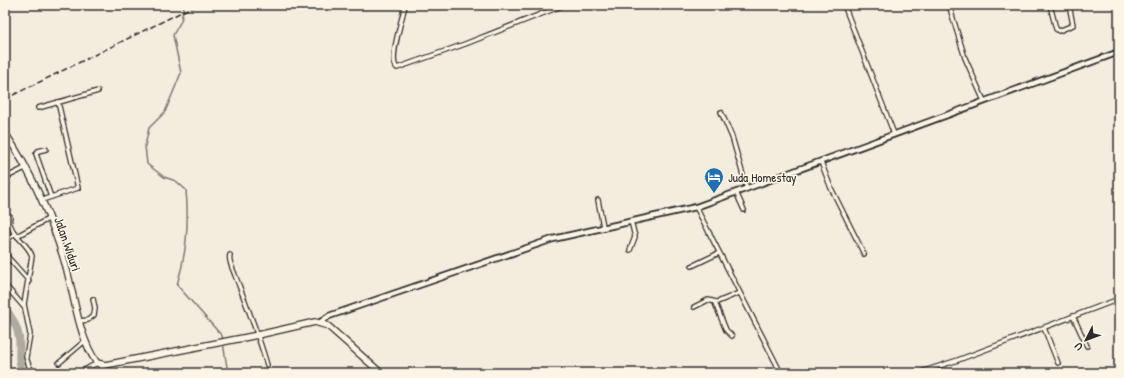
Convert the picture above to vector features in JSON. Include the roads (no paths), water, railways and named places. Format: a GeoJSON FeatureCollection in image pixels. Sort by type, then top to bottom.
{"type":"FeatureCollection","features":[{"type":"Feature","properties":{"kind":"main road","name":"Jalan Widuri"},"geometry":{"type":"LineString","coordinates":[[5,134],[43,200],[48,219],[64,259],[82,321],[86,342],[99,363]]}},
{"type":"Feature","properties":{"kind":"main road"},"geometry":{"type":"LineString","coordinates":[[99,363],[105,365],[306,324],[319,323],[328,326],[338,334],[381,373]]}},
{"type":"Feature","properties":{"kind":"street"},"geometry":{"type":"LineString","coordinates":[[405,5],[403,22],[396,42],[394,62],[397,68],[465,44],[562,5]]}},
{"type":"Feature","properties":{"kind":"street"},"geometry":{"type":"LineString","coordinates":[[844,5],[894,134]]}},
{"type":"Feature","properties":{"kind":"street"},"geometry":{"type":"LineString","coordinates":[[948,5],[965,58],[984,101]]}},
{"type":"Feature","properties":{"kind":"street"},"geometry":{"type":"LineString","coordinates":[[1050,5],[1056,29],[1059,31],[1073,25],[1069,5]]}},
{"type":"Feature","properties":{"kind":"street"},"geometry":{"type":"LineString","coordinates":[[319,323],[329,316],[553,239],[603,226],[696,207],[1118,52],[1119,58]]}},
{"type":"Feature","properties":{"kind":"street"},"geometry":{"type":"LineString","coordinates":[[38,108],[98,91]]}},
{"type":"Feature","properties":{"kind":"street"},"geometry":{"type":"LineString","coordinates":[[43,200],[78,188],[58,102]]}},
{"type":"Feature","properties":{"kind":"street"},"geometry":{"type":"LineString","coordinates":[[722,112],[732,137],[747,189]]}},
{"type":"Feature","properties":{"kind":"street"},"geometry":{"type":"LineString","coordinates":[[46,149],[38,151],[36,154],[51,197]]}},
{"type":"Feature","properties":{"kind":"street"},"geometry":{"type":"LineString","coordinates":[[821,162],[831,188],[864,254]]}},
{"type":"Feature","properties":{"kind":"street"},"geometry":{"type":"LineString","coordinates":[[5,178],[25,168]]}},
{"type":"Feature","properties":{"kind":"street"},"geometry":{"type":"LineString","coordinates":[[736,192],[744,210]]}},
{"type":"Feature","properties":{"kind":"street"},"geometry":{"type":"LineString","coordinates":[[598,200],[603,226]]}},
{"type":"Feature","properties":{"kind":"street"},"geometry":{"type":"LineString","coordinates":[[696,207],[781,373]]}},
{"type":"Feature","properties":{"kind":"street"},"geometry":{"type":"LineString","coordinates":[[10,216],[9,225],[30,251],[32,256],[25,308],[30,334],[26,357],[28,366],[34,373]]}},
{"type":"Feature","properties":{"kind":"street"},"geometry":{"type":"LineString","coordinates":[[5,242],[48,219]]}},
{"type":"Feature","properties":{"kind":"street"},"geometry":{"type":"LineString","coordinates":[[630,250],[635,237],[631,220]]}},
{"type":"Feature","properties":{"kind":"street"},"geometry":{"type":"LineString","coordinates":[[692,266],[719,253]]}},
{"type":"Feature","properties":{"kind":"street"},"geometry":{"type":"LineString","coordinates":[[5,254],[29,281]]}},
{"type":"Feature","properties":{"kind":"street"},"geometry":{"type":"LineString","coordinates":[[230,255],[229,259],[258,335],[267,365]]}},
{"type":"Feature","properties":{"kind":"street"},"geometry":{"type":"LineString","coordinates":[[5,285],[25,308]]}},
{"type":"Feature","properties":{"kind":"street"},"geometry":{"type":"LineString","coordinates":[[694,307],[708,300],[716,302],[740,292]]}},
{"type":"Feature","properties":{"kind":"street"},"geometry":{"type":"LineString","coordinates":[[918,373],[958,360],[1119,299]]}},
{"type":"Feature","properties":{"kind":"street"},"geometry":{"type":"LineString","coordinates":[[82,321],[88,320],[95,312],[93,300]]}},
{"type":"Feature","properties":{"kind":"street"},"geometry":{"type":"LineString","coordinates":[[716,302],[726,330],[732,336]]}},
{"type":"Feature","properties":{"kind":"street"},"geometry":{"type":"LineString","coordinates":[[1073,316],[1087,346]]}},
{"type":"Feature","properties":{"kind":"street"},"geometry":{"type":"LineString","coordinates":[[1044,328],[1058,363]]}},
{"type":"Feature","properties":{"kind":"street"},"geometry":{"type":"LineString","coordinates":[[59,363],[86,342]]}},
{"type":"Feature","properties":{"kind":"street"},"geometry":{"type":"LineString","coordinates":[[79,373],[99,363],[104,373]]}},
{"type":"Feature","properties":{"kind":"waterway"},"geometry":{"type":"LineString","coordinates":[[184,5],[181,21],[173,35],[181,73],[165,112],[149,128],[145,146],[147,164],[164,177],[176,181],[186,190],[187,214],[185,250],[177,285],[223,339]]}},
{"type":"Feature","properties":{"kind":"waterway"},"geometry":{"type":"LineString","coordinates":[[5,309],[16,326],[19,342],[19,360],[24,373]]}},
{"type":"Feature","properties":{"kind":"waterway"},"geometry":{"type":"LineString","coordinates":[[223,343],[228,373]]}},
{"type":"Feature","properties":{"kind":"railway"},"geometry":{"type":"LineString","coordinates":[[5,99],[196,5]]}},
{"type":"Feature","properties":{"kind":"place","name":"Juda Homestay"},"geometry":{"type":"Point","coordinates":[714,194]}}]}
